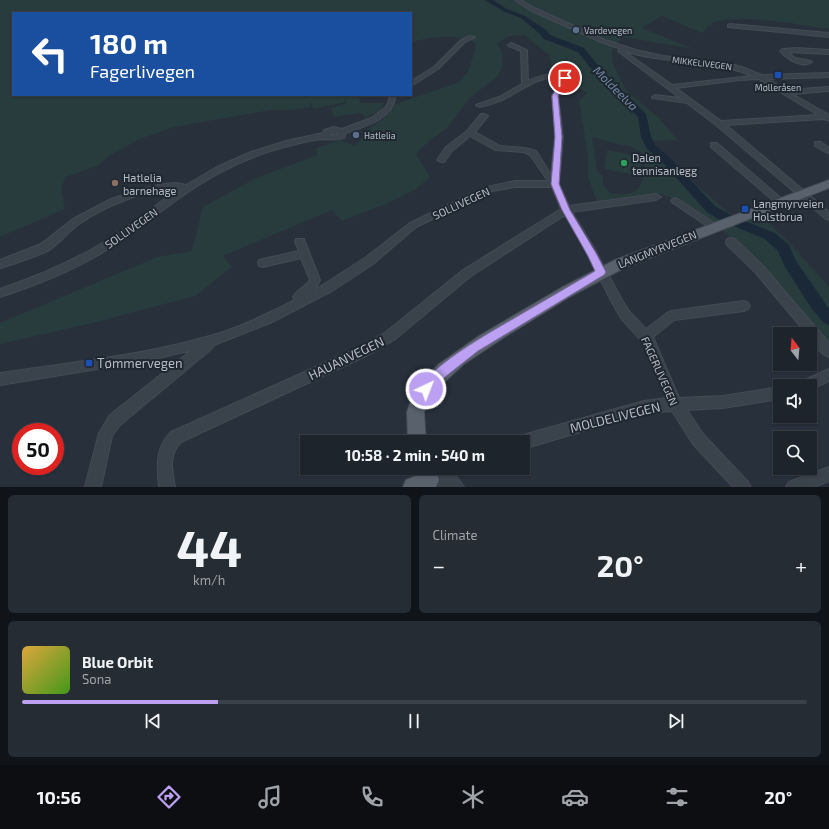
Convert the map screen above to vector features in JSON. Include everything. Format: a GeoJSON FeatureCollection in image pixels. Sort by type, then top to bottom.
{"type":"FeatureCollection","features":[{"type":"Feature","properties":{"kind":"main road","name":"LANGMYRVEGEN"},"geometry":{"type":"LineString","coordinates":[[416,435],[415,419],[418,404],[426,389],[441,373],[487,339],[601,272],[715,225],[829,184]]}},
{"type":"Feature","properties":{"kind":"street"},"geometry":{"type":"LineString","coordinates":[[517,0],[532,9],[616,46],[719,123],[829,217]]}},
{"type":"Feature","properties":{"kind":"street"},"geometry":{"type":"LineString","coordinates":[[730,26],[829,35]]}},
{"type":"Feature","properties":{"kind":"street"},"geometry":{"type":"LineString","coordinates":[[412,83],[436,68],[463,41],[472,37]]}},
{"type":"Feature","properties":{"kind":"street"},"geometry":{"type":"LineString","coordinates":[[511,45],[524,50],[525,84]]}},
{"type":"Feature","properties":{"kind":"street","name":"MIKKELIVEGEN"},"geometry":{"type":"LineString","coordinates":[[616,46],[641,54],[663,58],[723,64],[740,68],[760,77],[828,118]]}},
{"type":"Feature","properties":{"kind":"street"},"geometry":{"type":"LineString","coordinates":[[809,62],[793,60],[782,51],[797,50],[829,52]]}},
{"type":"Feature","properties":{"kind":"street","name":"FAGERLIVEGEN"},"geometry":{"type":"LineString","coordinates":[[480,105],[502,98],[525,84],[558,75],[566,79],[555,96],[559,137],[555,184],[566,210],[593,255],[622,310],[646,336],[654,351],[675,404],[698,439],[743,487]]}},
{"type":"Feature","properties":{"kind":"street"},"geometry":{"type":"LineString","coordinates":[[672,87],[720,80],[829,75]]}},
{"type":"Feature","properties":{"kind":"street"},"geometry":{"type":"LineString","coordinates":[[784,92],[829,89]]}},
{"type":"Feature","properties":{"kind":"street","name":"SOLLIVEGEN"},"geometry":{"type":"LineString","coordinates":[[0,293],[60,270],[93,254],[187,188],[231,162],[253,153],[289,142],[326,135],[330,138],[341,136],[342,132],[365,123],[385,112],[393,100],[393,96]]}},
{"type":"Feature","properties":{"kind":"street"},"geometry":{"type":"LineString","coordinates":[[655,97],[690,101]]}},
{"type":"Feature","properties":{"kind":"street"},"geometry":{"type":"LineString","coordinates":[[441,160],[448,149],[470,132],[484,116]]}},
{"type":"Feature","properties":{"kind":"street"},"geometry":{"type":"LineString","coordinates":[[719,123],[828,118]]}},
{"type":"Feature","properties":{"kind":"street"},"geometry":{"type":"LineString","coordinates":[[470,132],[498,148],[525,150],[533,153],[546,174],[555,184]]}},
{"type":"Feature","properties":{"kind":"street"},"geometry":{"type":"LineString","coordinates":[[818,144],[829,152]]}},
{"type":"Feature","properties":{"kind":"street"},"geometry":{"type":"LineString","coordinates":[[714,145],[779,202]]}},
{"type":"Feature","properties":{"kind":"street","name":"SOLLIVEGEN"},"geometry":{"type":"LineString","coordinates":[[0,379],[146,356],[210,341],[250,327],[340,281],[369,261],[413,226],[460,202],[490,189],[515,184],[555,184]]}},
{"type":"Feature","properties":{"kind":"street"},"geometry":{"type":"LineString","coordinates":[[0,264],[40,250],[79,219],[127,196],[158,188],[177,186],[187,188]]}},
{"type":"Feature","properties":{"kind":"street"},"geometry":{"type":"LineString","coordinates":[[566,210],[656,197]]}},
{"type":"Feature","properties":{"kind":"street"},"geometry":{"type":"LineString","coordinates":[[676,201],[715,225]]}},
{"type":"Feature","properties":{"kind":"street","name":"HAUANVEGEN"},"geometry":{"type":"LineString","coordinates":[[167,487],[165,454],[169,443],[176,437],[364,351],[390,336],[467,273],[566,210]]}},
{"type":"Feature","properties":{"kind":"street","name":"SOLLIVEGEN"},"geometry":{"type":"LineString","coordinates":[[286,309],[291,302],[310,288],[315,282],[315,277],[300,242]]}},
{"type":"Feature","properties":{"kind":"street"},"geometry":{"type":"LineString","coordinates":[[731,242],[759,269],[829,352]]}},
{"type":"Feature","properties":{"kind":"street"},"geometry":{"type":"LineString","coordinates":[[263,263],[304,254]]}},
{"type":"Feature","properties":{"kind":"street"},"geometry":{"type":"LineString","coordinates":[[646,336],[671,316],[744,306]]}},
{"type":"Feature","properties":{"kind":"street"},"geometry":{"type":"LineString","coordinates":[[93,487],[106,433],[115,420],[199,352],[210,341]]}},
{"type":"Feature","properties":{"kind":"street"},"geometry":{"type":"LineString","coordinates":[[817,380],[829,375]]}},
{"type":"Feature","properties":{"kind":"street","name":"MOLDELIVEGEN"},"geometry":{"type":"LineString","coordinates":[[530,440],[631,410],[659,405],[723,402],[773,394]]}},
{"type":"Feature","properties":{"kind":"street"},"geometry":{"type":"LineString","coordinates":[[794,487],[829,474]]}},
{"type":"Feature","properties":{"kind":"street"},"geometry":{"type":"LineString","coordinates":[[430,479],[441,475]]}},
{"type":"Feature","properties":{"kind":"street"},"geometry":{"type":"LineString","coordinates":[[430,479],[456,487]]}},
{"type":"Feature","properties":{"kind":"shaded area"},"geometry":{"type":"Polygon","coordinates":[[[0,0],[829,0],[829,29],[753,19],[737,19],[723,20],[712,23],[714,25],[709,26],[702,33],[662,16],[642,28],[694,49],[623,37],[612,51],[613,63],[626,90],[659,118],[678,140],[653,141],[653,143],[690,179],[738,221],[758,213],[788,241],[829,287],[829,352],[817,338],[817,327],[808,327],[741,248],[722,230],[679,201],[660,194],[598,203],[588,178],[588,157],[579,101],[587,93],[568,82],[579,80],[573,74],[564,75],[551,64],[550,56],[524,35],[509,36],[497,43],[502,53],[503,65],[498,76],[470,98],[446,129],[429,141],[416,154],[430,177],[415,190],[383,205],[342,221],[332,210],[223,256],[232,267],[195,296],[93,323],[0,344],[0,323],[157,257],[192,251],[203,207],[254,179],[317,155],[316,148],[340,140],[355,146],[365,134],[367,129],[382,120],[393,105],[459,82],[469,70],[476,45],[472,40],[457,37],[434,38],[412,42],[412,12],[12,12],[12,96],[343,96],[346,102],[313,109],[311,102],[310,107],[290,110],[271,110],[174,127],[140,139],[109,156],[99,165],[66,177],[61,188],[65,209],[0,237],[0,0]],[[592,137],[597,170],[603,177],[603,185],[610,193],[621,194],[636,191],[640,186],[644,174],[646,156],[630,146],[620,145],[592,137]]]}},
{"type":"Feature","properties":{"kind":"shaded area"},"geometry":{"type":"Polygon","coordinates":[[[343,96],[358,96],[361,103],[384,103],[381,110],[365,118],[362,113],[334,117],[331,108],[347,103],[343,96]]]}},
{"type":"Feature","properties":{"kind":"shaded area","name":"Dalen tennisanlegg"},"geometry":{"type":"Polygon","coordinates":[[[607,150],[642,157],[641,176],[604,169],[607,150]]]}},
{"type":"Feature","properties":{"kind":"waterway","name":"Moldeelva"},"geometry":{"type":"LineString","coordinates":[[488,0],[505,10],[523,17],[543,32],[547,37],[581,50],[597,70],[643,116],[646,137],[651,147],[666,160],[711,209],[728,219],[770,236],[784,248],[790,263],[817,305],[829,319]]}},
{"type":"Feature","properties":{"kind":"place","name":"Vardevegen"},"geometry":{"type":"Point","coordinates":[576,30]}},
{"type":"Feature","properties":{"kind":"place","name":"Mølleråsen"},"geometry":{"type":"Point","coordinates":[778,75]}},
{"type":"Feature","properties":{"kind":"place","name":"Hatlelia"},"geometry":{"type":"Point","coordinates":[356,135]}},
{"type":"Feature","properties":{"kind":"place","name":"Dalen tennisanlegg"},"geometry":{"type":"Point","coordinates":[624,163]}},
{"type":"Feature","properties":{"kind":"place","name":"Hatlelia barnehage"},"geometry":{"type":"Point","coordinates":[115,183]}},
{"type":"Feature","properties":{"kind":"place","name":"Langmyrveien Holstbrua"},"geometry":{"type":"Point","coordinates":[745,209]}},
{"type":"Feature","properties":{"kind":"place","name":"Tømmervegen"},"geometry":{"type":"Point","coordinates":[89,363]}},
{"type":"Feature","properties":{"kind":"route"},"geometry":{"type":"LineString","coordinates":[[426,389],[441,373],[474,347],[601,272],[593,255],[566,210],[555,184],[559,137],[555,96],[566,80],[565,78]]}}]}
